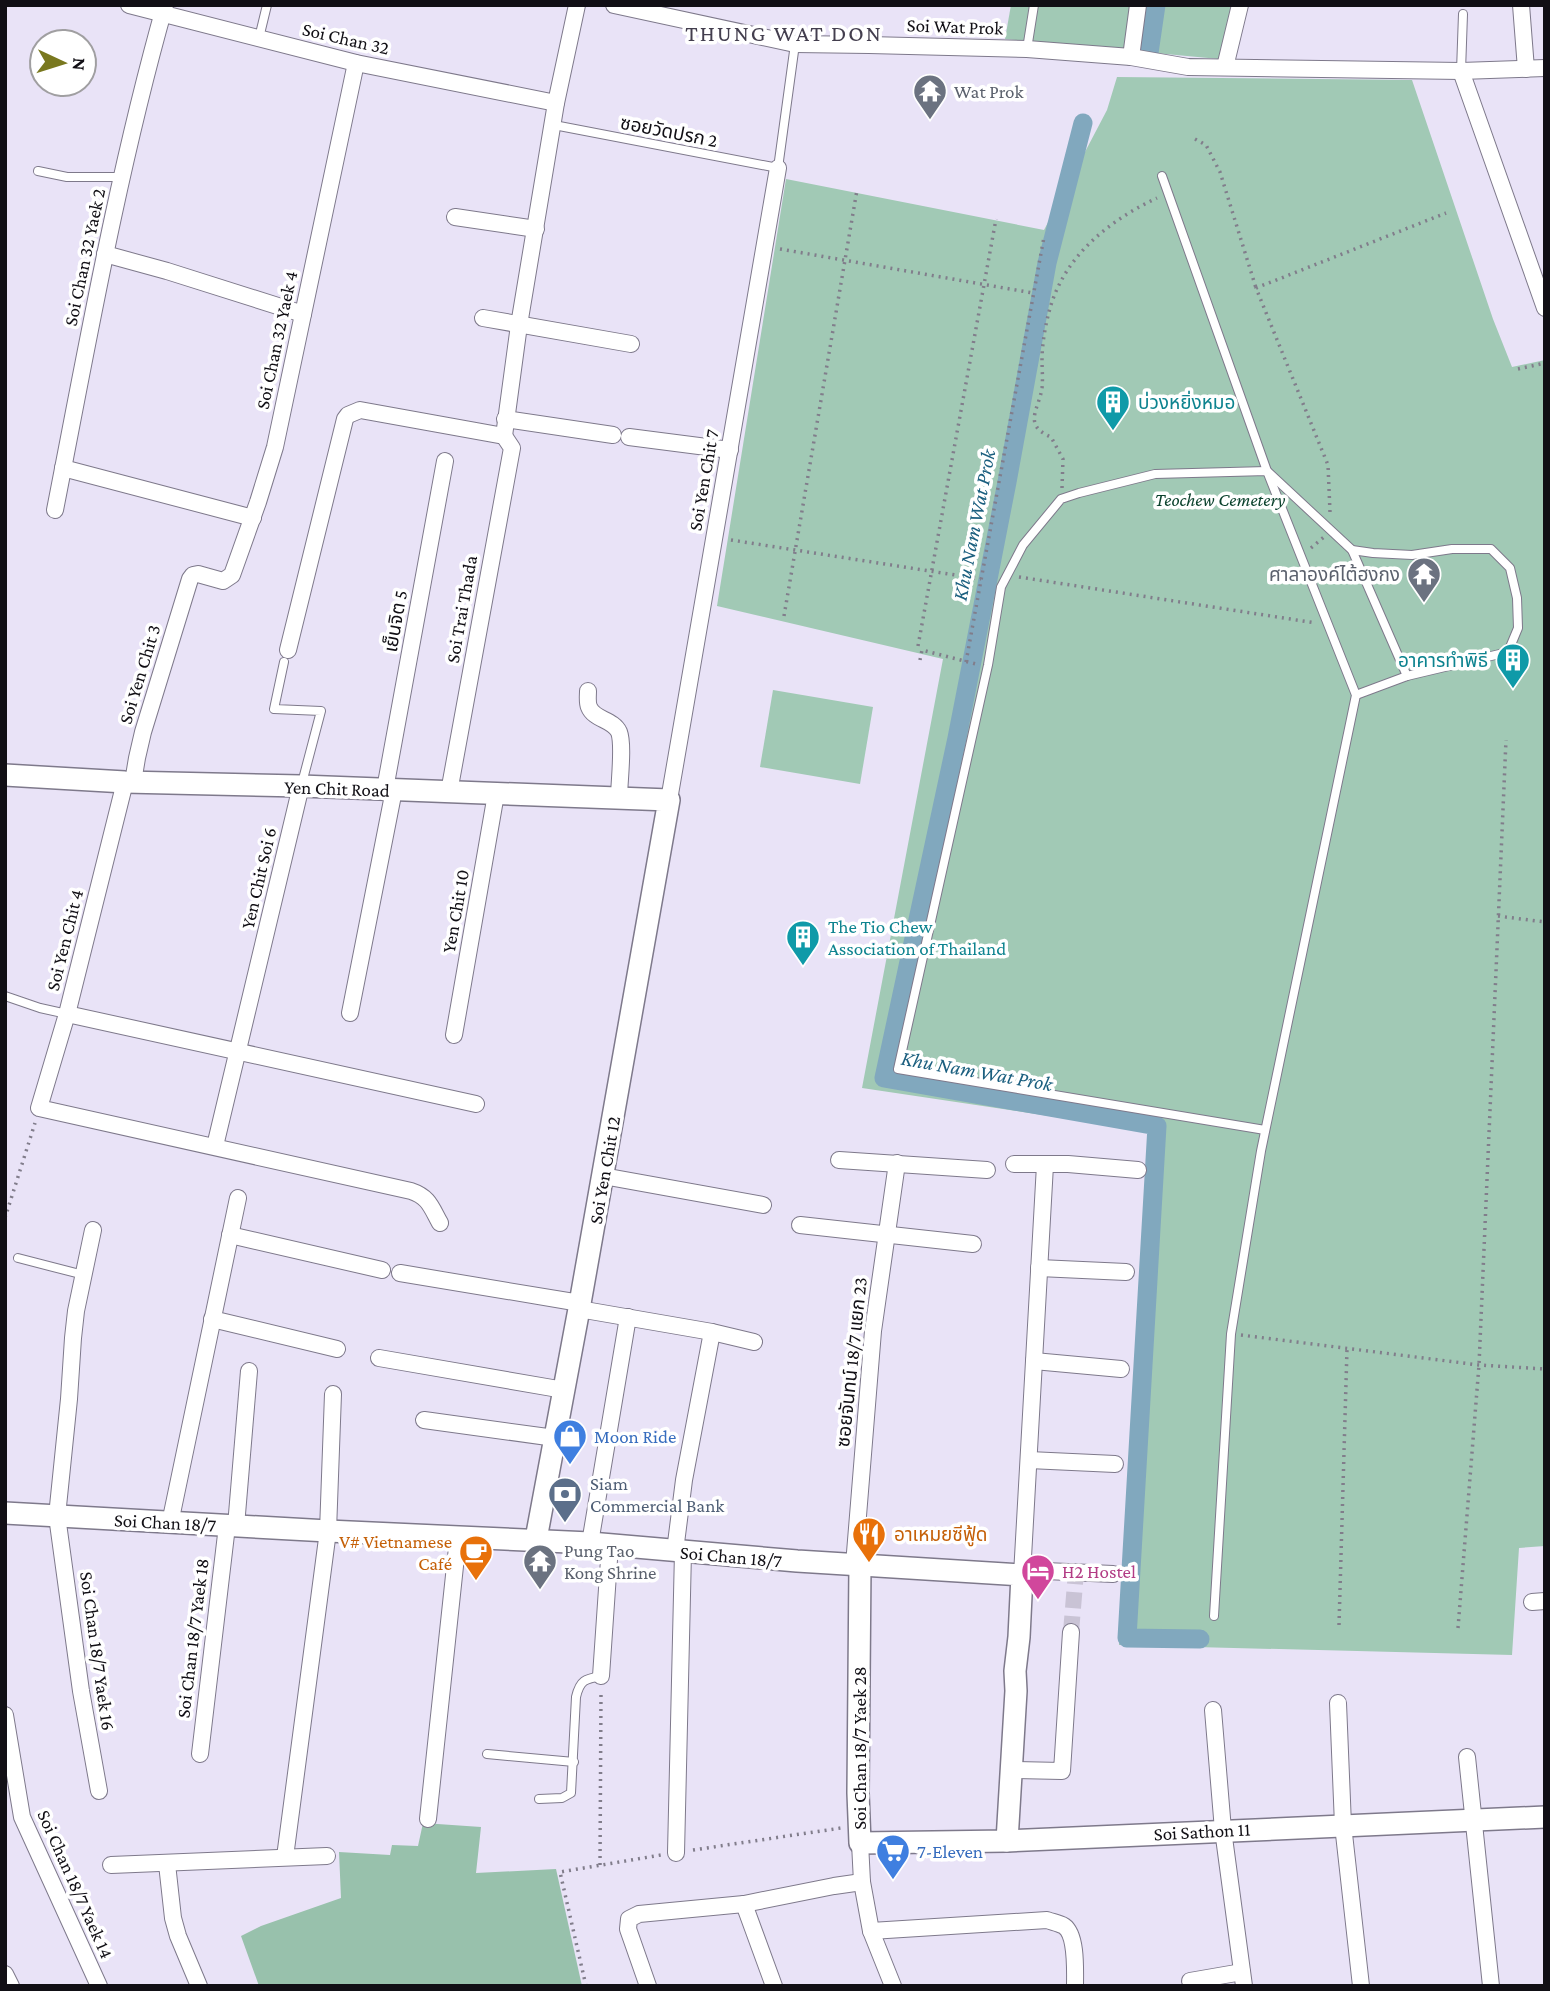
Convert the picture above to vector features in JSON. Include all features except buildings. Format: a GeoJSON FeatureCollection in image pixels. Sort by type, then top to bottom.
{"type":"FeatureCollection","features":[{"type":"Feature","properties":{"kind":"street","name":"Soi Chan 32"},"geometry":{"type":"LineString","coordinates":[[129,5],[163,10],[356,62],[556,103]]}},
{"type":"Feature","properties":{"kind":"street"},"geometry":{"type":"LineString","coordinates":[[577,5],[556,103],[505,419],[730,450]]}},
{"type":"Feature","properties":{"kind":"street","name":"Soi Wat Prok"},"geometry":{"type":"LineString","coordinates":[[614,5],[642,8],[794,44],[1027,49],[1131,57],[1188,67],[1461,71],[1545,68]]}},
{"type":"Feature","properties":{"kind":"street"},"geometry":{"type":"LineString","coordinates":[[1131,57],[1138,5]]}},
{"type":"Feature","properties":{"kind":"street"},"geometry":{"type":"LineString","coordinates":[[1225,66],[1240,5]]}},
{"type":"Feature","properties":{"kind":"street"},"geometry":{"type":"LineString","coordinates":[[1521,5],[1526,69]]}},
{"type":"Feature","properties":{"kind":"street","name":"Soi Chan 32 Yaek 2"},"geometry":{"type":"LineString","coordinates":[[55,510],[105,254],[163,10]]}},
{"type":"Feature","properties":{"kind":"street","name":"Soi Chan 32 Yaek 4"},"geometry":{"type":"LineString","coordinates":[[190,579],[198,574],[223,581],[229,579],[253,518],[275,447],[356,62]]}},
{"type":"Feature","properties":{"kind":"street"},"geometry":{"type":"LineString","coordinates":[[1461,71],[1545,308]]}},
{"type":"Feature","properties":{"kind":"street","name":"Soi Yen Chit 7"},"geometry":{"type":"LineString","coordinates":[[668,800],[778,167]]}},
{"type":"Feature","properties":{"kind":"street"},"geometry":{"type":"LineString","coordinates":[[455,217],[536,229]]}},
{"type":"Feature","properties":{"kind":"street"},"geometry":{"type":"LineString","coordinates":[[105,254],[303,314]]}},
{"type":"Feature","properties":{"kind":"street"},"geometry":{"type":"LineString","coordinates":[[483,318],[631,344]]}},
{"type":"Feature","properties":{"kind":"street"},"geometry":{"type":"LineString","coordinates":[[286,656],[348,415],[360,410],[503,436]]}},
{"type":"Feature","properties":{"kind":"street","name":"Soi Trai Thada"},"geometry":{"type":"LineString","coordinates":[[449,792],[512,449],[503,436],[505,419]]}},
{"type":"Feature","properties":{"kind":"street","name":"เย็นจิต 5"},"geometry":{"type":"LineString","coordinates":[[350,1013],[376,890],[389,789],[446,461]]}},
{"type":"Feature","properties":{"kind":"street"},"geometry":{"type":"LineString","coordinates":[[63,468],[253,518]]}},
{"type":"Feature","properties":{"kind":"street","name":"Soi Yen Chit 3"},"geometry":{"type":"LineString","coordinates":[[129,782],[190,579]]}},
{"type":"Feature","properties":{"kind":"street"},"geometry":{"type":"LineString","coordinates":[[588,691],[591,711],[615,726],[619,732],[619,799]]}},
{"type":"Feature","properties":{"kind":"street","name":"Yen Chit Road"},"geometry":{"type":"LineString","coordinates":[[5,775],[129,782],[668,800]]}},
{"type":"Feature","properties":{"kind":"street","name":"Soi Yen Chit 4"},"geometry":{"type":"LineString","coordinates":[[39,1108],[129,782]]}},
{"type":"Feature","properties":{"kind":"street","name":"Yen Chit Soi 6"},"geometry":{"type":"LineString","coordinates":[[215,1146],[301,786]]}},
{"type":"Feature","properties":{"kind":"street","name":"Yen Chit 10"},"geometry":{"type":"LineString","coordinates":[[454,1035],[496,794]]}},
{"type":"Feature","properties":{"kind":"street","name":"Soi Yen Chit 12"},"geometry":{"type":"LineString","coordinates":[[536,1539],[580,1306],[668,800]]}},
{"type":"Feature","properties":{"kind":"street"},"geometry":{"type":"LineString","coordinates":[[67,1014],[476,1104]]}},
{"type":"Feature","properties":{"kind":"street"},"geometry":{"type":"LineString","coordinates":[[39,1108],[422,1194],[440,1223]]}},
{"type":"Feature","properties":{"kind":"street"},"geometry":{"type":"LineString","coordinates":[[839,1160],[987,1170]]}},
{"type":"Feature","properties":{"kind":"street","name":"ซอยจันทน์ 18/7 แยก 23"},"geometry":{"type":"LineString","coordinates":[[857,1565],[873,1331],[897,1163]]}},
{"type":"Feature","properties":{"kind":"street"},"geometry":{"type":"LineString","coordinates":[[1014,1164],[1068,1164],[1138,1170]]}},
{"type":"Feature","properties":{"kind":"street"},"geometry":{"type":"LineString","coordinates":[[1007,1841],[1045,1165]]}},
{"type":"Feature","properties":{"kind":"street"},"geometry":{"type":"LineString","coordinates":[[603,1176],[763,1205]]}},
{"type":"Feature","properties":{"kind":"street"},"geometry":{"type":"LineString","coordinates":[[170,1523],[238,1198]]}},
{"type":"Feature","properties":{"kind":"street"},"geometry":{"type":"LineString","coordinates":[[800,1225],[973,1244]]}},
{"type":"Feature","properties":{"kind":"street","name":"Soi Chan 18/7 Yaek 16"},"geometry":{"type":"LineString","coordinates":[[93,1230],[73,1338],[57,1516],[81,1691],[99,1791]]}},
{"type":"Feature","properties":{"kind":"street"},"geometry":{"type":"LineString","coordinates":[[230,1236],[382,1270]]}},
{"type":"Feature","properties":{"kind":"street"},"geometry":{"type":"LineString","coordinates":[[1039,1268],[1126,1272]]}},
{"type":"Feature","properties":{"kind":"street"},"geometry":{"type":"LineString","coordinates":[[400,1273],[754,1342]]}},
{"type":"Feature","properties":{"kind":"street"},"geometry":{"type":"LineString","coordinates":[[601,1676],[600,1544],[628,1317]]}},
{"type":"Feature","properties":{"kind":"street"},"geometry":{"type":"LineString","coordinates":[[212,1319],[337,1349]]}},
{"type":"Feature","properties":{"kind":"street"},"geometry":{"type":"LineString","coordinates":[[676,1853],[679,1551],[684,1480],[712,1332]]}},
{"type":"Feature","properties":{"kind":"street"},"geometry":{"type":"LineString","coordinates":[[379,1358],[564,1390]]}},
{"type":"Feature","properties":{"kind":"street"},"geometry":{"type":"LineString","coordinates":[[1034,1361],[1121,1369]]}},
{"type":"Feature","properties":{"kind":"street","name":"Soi Chan 18/7 Yaek 18"},"geometry":{"type":"LineString","coordinates":[[200,1754],[231,1526],[248,1371]]}},
{"type":"Feature","properties":{"kind":"street"},"geometry":{"type":"LineString","coordinates":[[285,1857],[328,1531],[333,1394]]}},
{"type":"Feature","properties":{"kind":"street"},"geometry":{"type":"LineString","coordinates":[[424,1420],[555,1438]]}},
{"type":"Feature","properties":{"kind":"street"},"geometry":{"type":"LineString","coordinates":[[1029,1460],[1115,1464]]}},
{"type":"Feature","properties":{"kind":"street","name":"Soi Chan 18/7"},"geometry":{"type":"LineString","coordinates":[[5,1513],[458,1538],[536,1539],[857,1565],[1023,1572]]}},
{"type":"Feature","properties":{"kind":"street"},"geometry":{"type":"LineString","coordinates":[[428,1819],[458,1538]]}},
{"type":"Feature","properties":{"kind":"street","name":"Soi Chan 18/7 Yaek 28"},"geometry":{"type":"LineString","coordinates":[[857,1565],[858,1793],[862,1882],[871,1931],[893,1986]]}},
{"type":"Feature","properties":{"kind":"street"},"geometry":{"type":"LineString","coordinates":[[1023,1572],[1112,1574]]}},
{"type":"Feature","properties":{"kind":"street"},"geometry":{"type":"LineString","coordinates":[[1012,1770],[1062,1771],[1071,1632]]}},
{"type":"Feature","properties":{"kind":"street"},"geometry":{"type":"LineString","coordinates":[[1338,1703],[1343,1825],[1362,1986]]}},
{"type":"Feature","properties":{"kind":"street"},"geometry":{"type":"LineString","coordinates":[[1190,1981],[1243,1979],[1223,1830],[1213,1710]]}},
{"type":"Feature","properties":{"kind":"street","name":"Soi Chan 18/7 Yaek 14"},"geometry":{"type":"LineString","coordinates":[[5,1715],[22,1817],[99,1986]]}},
{"type":"Feature","properties":{"kind":"street"},"geometry":{"type":"LineString","coordinates":[[1466,1757],[1491,1986]]}},
{"type":"Feature","properties":{"kind":"street"},"geometry":{"type":"LineString","coordinates":[[5,1820],[22,1817]]}},
{"type":"Feature","properties":{"kind":"street","name":"Soi Sathon 11"},"geometry":{"type":"LineString","coordinates":[[860,1843],[1007,1841],[1545,1817]]}},
{"type":"Feature","properties":{"kind":"street"},"geometry":{"type":"LineString","coordinates":[[111,1865],[327,1856]]}},
{"type":"Feature","properties":{"kind":"street"},"geometry":{"type":"LineString","coordinates":[[167,1864],[173,1918],[199,1986]]}},
{"type":"Feature","properties":{"kind":"street"},"geometry":{"type":"LineString","coordinates":[[648,1986],[628,1930],[629,1919],[639,1914],[744,1904],[862,1882]]}},
{"type":"Feature","properties":{"kind":"street"},"geometry":{"type":"LineString","coordinates":[[744,1904],[774,1986]]}},
{"type":"Feature","properties":{"kind":"street"},"geometry":{"type":"LineString","coordinates":[[871,1931],[1047,1920],[1065,1926],[1070,1934],[1075,1986]]}},
{"type":"Feature","properties":{"kind":"street"},"geometry":{"type":"LineString","coordinates":[[5,1974],[11,1986]]}},
{"type":"Feature","properties":{"kind":"lane"},"geometry":{"type":"LineString","coordinates":[[259,38],[267,5]]}},
{"type":"Feature","properties":{"kind":"lane"},"geometry":{"type":"LineString","coordinates":[[1027,49],[1034,5]]}},
{"type":"Feature","properties":{"kind":"lane"},"geometry":{"type":"LineString","coordinates":[[1461,71],[1463,14]]}},
{"type":"Feature","properties":{"kind":"lane"},"geometry":{"type":"LineString","coordinates":[[778,167],[794,44]]}},
{"type":"Feature","properties":{"kind":"lane","name":"ซอยวัดปรก 2"},"geometry":{"type":"LineString","coordinates":[[554,125],[778,167]]}},
{"type":"Feature","properties":{"kind":"lane"},"geometry":{"type":"LineString","coordinates":[[38,172],[67,177],[122,177]]}},
{"type":"Feature","properties":{"kind":"lane"},"geometry":{"type":"LineString","coordinates":[[1162,176],[1268,471],[1356,695],[1265,1130],[1231,1334],[1214,1616]]}},
{"type":"Feature","properties":{"kind":"lane"},"geometry":{"type":"LineString","coordinates":[[1265,1130],[898,1069],[988,666],[1001,587],[1023,545],[1061,499],[1155,474],[1268,471],[1352,550],[1407,676]]}},
{"type":"Feature","properties":{"kind":"lane"},"geometry":{"type":"LineString","coordinates":[[1352,550],[1412,555],[1452,549],[1491,549],[1510,568],[1517,598],[1518,628],[1508,652],[1407,676],[1356,695]]}},
{"type":"Feature","properties":{"kind":"lane","name":"Yen Chit Soi 6"},"geometry":{"type":"LineString","coordinates":[[286,656],[274,709],[321,711],[301,786]]}},
{"type":"Feature","properties":{"kind":"lane"},"geometry":{"type":"LineString","coordinates":[[5,996],[67,1014]]}},
{"type":"Feature","properties":{"kind":"lane"},"geometry":{"type":"LineString","coordinates":[[18,1258],[84,1275]]}},
{"type":"Feature","properties":{"kind":"lane"},"geometry":{"type":"LineString","coordinates":[[539,1799],[562,1798],[571,1793],[576,1697],[579,1685],[589,1678],[601,1676]]}},
{"type":"Feature","properties":{"kind":"lane"},"geometry":{"type":"LineString","coordinates":[[487,1754],[574,1762]]}},
{"type":"Feature","properties":{"kind":"path"},"geometry":{"type":"LineString","coordinates":[[1195,139],[1206,145],[1220,172],[1256,288],[1328,465],[1331,531],[1301,555]]}},
{"type":"Feature","properties":{"kind":"path"},"geometry":{"type":"LineString","coordinates":[[784,616],[857,190]]}},
{"type":"Feature","properties":{"kind":"path"},"geometry":{"type":"LineString","coordinates":[[1061,499],[1063,459],[1051,437],[1035,426],[1033,415],[1042,387],[1042,356],[1049,312],[1061,280],[1103,229],[1169,193]]}},
{"type":"Feature","properties":{"kind":"path"},"geometry":{"type":"LineString","coordinates":[[1256,288],[1446,213]]}},
{"type":"Feature","properties":{"kind":"path"},"geometry":{"type":"LineString","coordinates":[[918,646],[996,219]]}},
{"type":"Feature","properties":{"kind":"path"},"geometry":{"type":"LineString","coordinates":[[966,662],[1044,237]]}},
{"type":"Feature","properties":{"kind":"path"},"geometry":{"type":"LineString","coordinates":[[778,249],[1033,293]]}},
{"type":"Feature","properties":{"kind":"path"},"geometry":{"type":"LineString","coordinates":[[1518,369],[1545,363]]}},
{"type":"Feature","properties":{"kind":"path"},"geometry":{"type":"LineString","coordinates":[[731,540],[982,579]]}},
{"type":"Feature","properties":{"kind":"path"},"geometry":{"type":"LineString","coordinates":[[1007,575],[1329,625]]}},
{"type":"Feature","properties":{"kind":"path"},"geometry":{"type":"LineString","coordinates":[[920,660],[922,650],[979,664]]}},
{"type":"Feature","properties":{"kind":"path"},"geometry":{"type":"LineString","coordinates":[[1458,1628],[1479,1365],[1506,740]]}},
{"type":"Feature","properties":{"kind":"path"},"geometry":{"type":"LineString","coordinates":[[1498,916],[1545,922]]}},
{"type":"Feature","properties":{"kind":"path"},"geometry":{"type":"LineString","coordinates":[[5,1218],[39,1108]]}},
{"type":"Feature","properties":{"kind":"path"},"geometry":{"type":"LineString","coordinates":[[1231,1334],[1479,1365],[1545,1369]]}},
{"type":"Feature","properties":{"kind":"path"},"geometry":{"type":"LineString","coordinates":[[1339,1625],[1347,1349]]}},
{"type":"Feature","properties":{"kind":"path"},"geometry":{"type":"LineString","coordinates":[[600,1865],[601,1676]]}},
{"type":"Feature","properties":{"kind":"green space"},"geometry":{"type":"Polygon","coordinates":[[[1011,5],[1232,5],[1219,59],[1005,39],[1011,5]]]}},
{"type":"Feature","properties":{"kind":"green space","name":"Teochew Cemetery"},"geometry":{"type":"Polygon","coordinates":[[[1117,77],[1412,80],[1493,319],[1512,367],[1545,360],[1545,1546],[1519,1548],[1512,1655],[1119,1645],[1149,1131],[862,1088],[943,659],[717,606],[786,179],[1044,230],[1107,110],[1117,77]]]}},
{"type":"Feature","properties":{"kind":"green space"},"geometry":{"type":"Polygon","coordinates":[[[773,690],[873,707],[860,784],[760,767],[773,690]]]}},
{"type":"Feature","properties":{"kind":"green space"},"geometry":{"type":"Polygon","coordinates":[[[423,1823],[481,1827],[476,1873],[556,1869],[582,1986],[259,1986],[241,1936],[261,1926],[341,1898],[339,1852],[390,1855],[392,1845],[418,1846],[423,1823]]]}},
{"type":"Feature","properties":{"kind":"waterway","name":"Khu Nam Wat Prok"},"geometry":{"type":"LineString","coordinates":[[1149,53],[1156,5]]}},
{"type":"Feature","properties":{"kind":"waterway","name":"Khu Nam Wat Prok"},"geometry":{"type":"LineString","coordinates":[[1083,123],[1047,263],[957,738],[884,1078],[1157,1126],[1127,1638],[1200,1639]]}},
{"type":"Feature","properties":{"kind":"tunnel"},"geometry":{"type":"LineString","coordinates":[[1071,1632],[1076,1572]]}},
{"type":"Feature","properties":{"kind":"place","name":"Wat Prok"},"geometry":{"type":"Point","coordinates":[930,121]}},
{"type":"Feature","properties":{"kind":"place","name":"บ่วงหยิ่งหมอ"},"geometry":{"type":"Point","coordinates":[1113,432]}},
{"type":"Feature","properties":{"kind":"place","name":"ศาลาองค์ไต้ฮงกง"},"geometry":{"type":"Point","coordinates":[1424,604]}},
{"type":"Feature","properties":{"kind":"place","name":"อาคารทำพิธี"},"geometry":{"type":"Point","coordinates":[1513,690]}},
{"type":"Feature","properties":{"kind":"place","name":"The Tio Chew Association of Thailand"},"geometry":{"type":"Point","coordinates":[803,967]}},
{"type":"Feature","properties":{"kind":"place","name":"Moon Ride"},"geometry":{"type":"Point","coordinates":[570,1466]}},
{"type":"Feature","properties":{"kind":"place","name":"Siam Commercial Bank"},"geometry":{"type":"Point","coordinates":[565,1524]}},
{"type":"Feature","properties":{"kind":"place","name":"อาเหมยซีฟู้ด"},"geometry":{"type":"Point","coordinates":[869,1564]}},
{"type":"Feature","properties":{"kind":"place","name":"V# Vietnamese Café"},"geometry":{"type":"Point","coordinates":[476,1582]}},
{"type":"Feature","properties":{"kind":"place","name":"Pung Tao Kong Shrine"},"geometry":{"type":"Point","coordinates":[540,1591]}},
{"type":"Feature","properties":{"kind":"place","name":"H2 Hostel"},"geometry":{"type":"Point","coordinates":[1038,1601]}},
{"type":"Feature","properties":{"kind":"place","name":"7-Eleven"},"geometry":{"type":"Point","coordinates":[893,1881]}},
{"type":"Feature","properties":{"kind":"district","name":"THUNG WAT DON"},"geometry":{"type":"Point","coordinates":[784,33]}}]}
